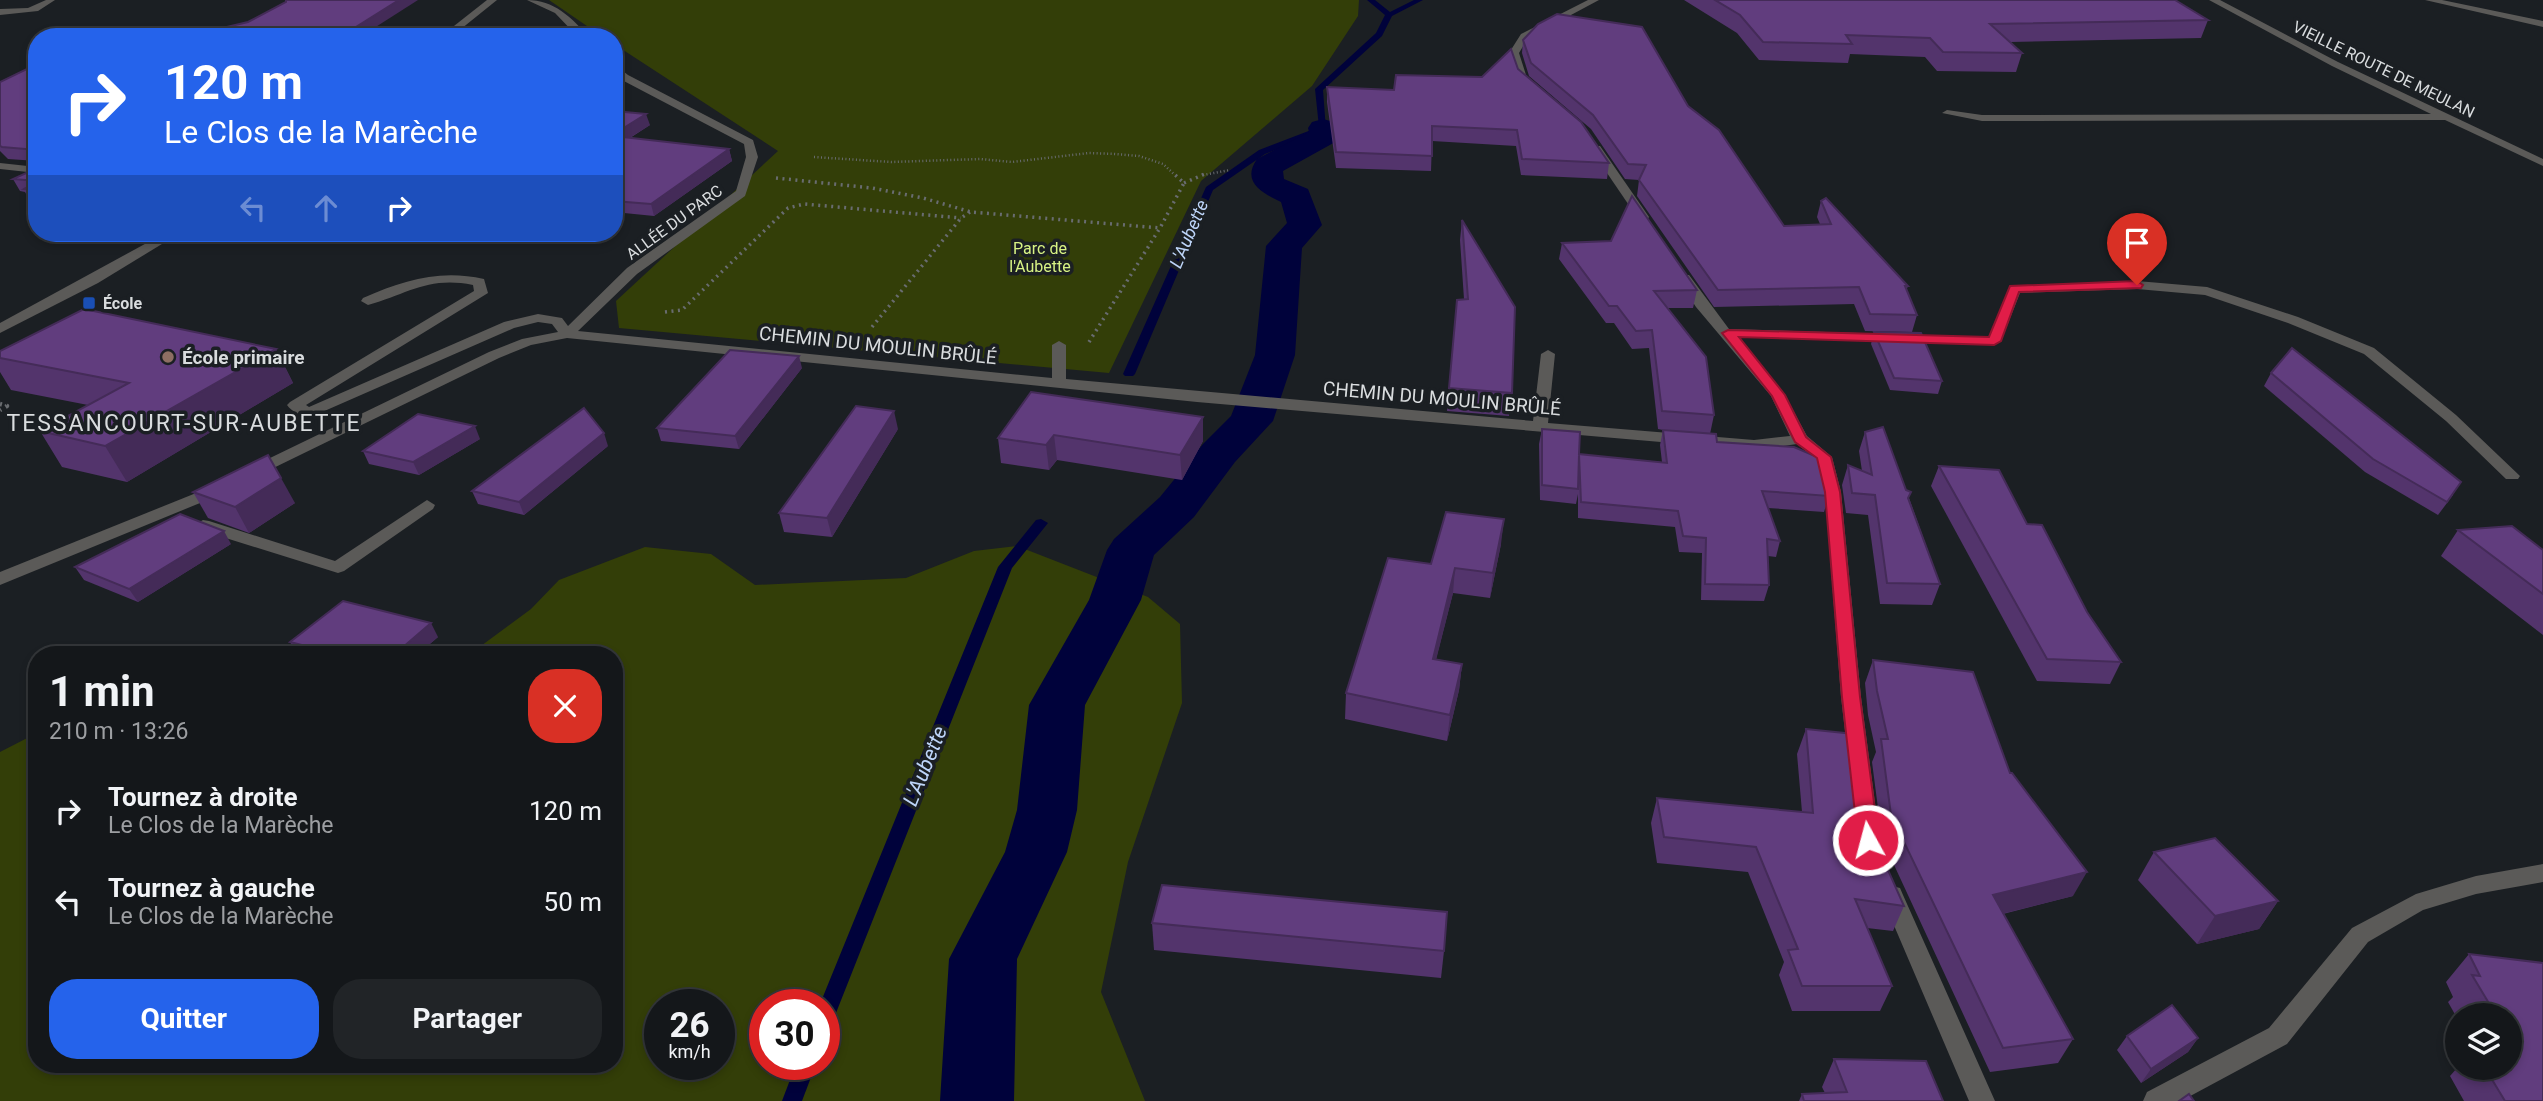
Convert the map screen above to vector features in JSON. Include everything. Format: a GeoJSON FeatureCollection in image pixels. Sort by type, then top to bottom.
{"type":"FeatureCollection","features":[{"type":"Feature","properties":{"kind":"street"},"geometry":{"type":"LineString","coordinates":[[0,12],[36,9],[49,4],[51,0]]}},
{"type":"Feature","properties":{"kind":"street"},"geometry":{"type":"LineString","coordinates":[[457,28],[493,0]]}},
{"type":"Feature","properties":{"kind":"street"},"geometry":{"type":"LineString","coordinates":[[531,0],[558,11],[575,28]]}},
{"type":"Feature","properties":{"kind":"street"},"geometry":{"type":"LineString","coordinates":[[1542,95],[1522,79],[1514,53],[1524,36],[1595,0]]}},
{"type":"Feature","properties":{"kind":"street","name":"VIEILLE ROUTE DE MEULAN"},"geometry":{"type":"LineString","coordinates":[[2213,0],[2335,64],[2543,163]]}},
{"type":"Feature","properties":{"kind":"street"},"geometry":{"type":"LineString","coordinates":[[2429,0],[2543,24]]}},
{"type":"Feature","properties":{"kind":"street"},"geometry":{"type":"LineString","coordinates":[[0,5],[14,1]]}},
{"type":"Feature","properties":{"kind":"street"},"geometry":{"type":"LineString","coordinates":[[623,76],[749,142],[752,157],[746,175]]}},
{"type":"Feature","properties":{"kind":"street"},"geometry":{"type":"LineString","coordinates":[[1948,113],[1982,118],[2445,117]]}},
{"type":"Feature","properties":{"kind":"street"},"geometry":{"type":"LineString","coordinates":[[1585,133],[1651,229]]}},
{"type":"Feature","properties":{"kind":"street"},"geometry":{"type":"LineString","coordinates":[[0,166],[28,169]]}},
{"type":"Feature","properties":{"kind":"street","name":"ALLÉE DU PARC"},"geometry":{"type":"LineString","coordinates":[[567,334],[632,271],[741,192],[746,175]]}},
{"type":"Feature","properties":{"kind":"street"},"geometry":{"type":"LineString","coordinates":[[0,329],[158,242]]}},
{"type":"Feature","properties":{"kind":"street"},"geometry":{"type":"LineString","coordinates":[[1679,272],[1701,304],[1778,395],[1800,439],[1824,457],[1833,492],[1852,710],[1868,840],[1982,1101]]}},
{"type":"Feature","properties":{"kind":"street"},"geometry":{"type":"LineString","coordinates":[[368,301],[416,279],[430,278],[457,277],[479,282],[481,293],[295,405],[308,413],[509,325],[538,318],[557,321],[567,334]]}},
{"type":"Feature","properties":{"kind":"street"},"geometry":{"type":"LineString","coordinates":[[1728,333],[1994,341],[2015,289],[2137,285],[2207,291],[2293,320],[2369,351],[2451,418],[2512,476]]}},
{"type":"Feature","properties":{"kind":"street","name":"CHEMIN DU MOULIN BRÛLÉ"},"geometry":{"type":"LineString","coordinates":[[0,579],[167,512],[236,481],[494,355],[527,342],[567,334],[1197,397],[1754,445],[1800,439]]}},
{"type":"Feature","properties":{"kind":"street"},"geometry":{"type":"LineString","coordinates":[[1059,345],[1059,383]]}},
{"type":"Feature","properties":{"kind":"street"},"geometry":{"type":"LineString","coordinates":[[1540,425],[1548,354]]}},
{"type":"Feature","properties":{"kind":"street"},"geometry":{"type":"LineString","coordinates":[[167,512],[245,540],[338,567],[426,505]]}},
{"type":"Feature","properties":{"kind":"street"},"geometry":{"type":"LineString","coordinates":[[2156,1101],[2278,1036],[2360,935],[2416,903],[2476,885],[2543,873]]}},
{"type":"Feature","properties":{"kind":"path"},"geometry":{"type":"LineString","coordinates":[[814,157],[891,162],[980,159],[1012,162],[1089,153],[1115,154],[1139,156],[1163,164],[1184,183]]}},
{"type":"Feature","properties":{"kind":"path"},"geometry":{"type":"LineString","coordinates":[[1086,347],[1160,228],[1184,183],[1208,173],[1230,170]]}},
{"type":"Feature","properties":{"kind":"path"},"geometry":{"type":"LineString","coordinates":[[746,175],[872,188],[923,198],[971,212],[1160,228]]}},
{"type":"Feature","properties":{"kind":"path"},"geometry":{"type":"LineString","coordinates":[[656,313],[682,310],[788,208],[804,204],[961,218]]}},
{"type":"Feature","properties":{"kind":"path"},"geometry":{"type":"LineString","coordinates":[[872,327],[961,218],[971,212]]}},
{"type":"Feature","properties":{"kind":"path"},"geometry":{"type":"LineString","coordinates":[[0,404],[7,406],[0,410]]}},
{"type":"Feature","properties":{"kind":"green space","name":"Parc de l'Aubette"},"geometry":{"type":"Polygon","coordinates":[[[549,0],[1359,0],[1358,16],[1312,86],[1201,181],[1109,373],[619,328],[616,301],[778,151],[623,50],[623,28],[590,28],[549,0]]]}},
{"type":"Feature","properties":{"kind":"green space"},"geometry":{"type":"Polygon","coordinates":[[[1017,546],[1148,597],[1180,624],[1182,703],[1128,862],[1101,992],[1145,1101],[0,1101],[0,752],[28,738],[28,1073],[623,1073],[623,646],[481,646],[531,609],[559,580],[645,547],[711,554],[755,585],[906,578],[974,551],[1017,546]]]}},
{"type":"Feature","properties":{"kind":"building"},"geometry":{"type":"Polygon","coordinates":[[[399,0],[354,28],[222,28],[248,22],[286,2],[399,0]]]}},
{"type":"Feature","properties":{"kind":"building"},"geometry":{"type":"Polygon","coordinates":[[[1715,0],[2175,0],[2208,20],[1990,24],[2022,53],[1943,52],[1930,38],[1846,35],[1852,44],[1763,42],[1740,15],[1715,0]]]}},
{"type":"Feature","properties":{"kind":"building"},"geometry":{"type":"Polygon","coordinates":[[[1557,14],[1642,27],[1688,106],[1719,130],[1784,226],[1831,224],[1821,201],[1826,198],[1908,286],[1905,286],[1917,315],[1870,314],[1859,287],[1718,290],[1639,180],[1646,165],[1628,164],[1593,115],[1531,63],[1523,40],[1538,24],[1557,14]]]}},
{"type":"Feature","properties":{"kind":"building"},"geometry":{"type":"Polygon","coordinates":[[[1511,49],[1518,69],[1581,122],[1609,163],[1522,159],[1517,130],[1432,126],[1432,156],[1336,152],[1327,87],[1394,90],[1396,75],[1482,77],[1511,49]]]}},
{"type":"Feature","properties":{"kind":"building"},"geometry":{"type":"Polygon","coordinates":[[[28,68],[28,149],[0,146],[0,82],[28,68]]]}},
{"type":"Feature","properties":{"kind":"building"},"geometry":{"type":"Polygon","coordinates":[[[623,112],[646,114],[623,128],[623,112]]]}},
{"type":"Feature","properties":{"kind":"building"},"geometry":{"type":"Polygon","coordinates":[[[623,137],[729,149],[651,204],[623,202],[623,137]]]}},
{"type":"Feature","properties":{"kind":"building"},"geometry":{"type":"Polygon","coordinates":[[[28,172],[28,180],[13,179],[28,172]]]}},
{"type":"Feature","properties":{"kind":"building"},"geometry":{"type":"Polygon","coordinates":[[[1632,196],[1697,290],[1654,291],[1706,357],[1714,415],[1662,411],[1652,330],[1636,331],[1617,306],[1609,306],[1562,243],[1611,241],[1632,196]]]}},
{"type":"Feature","properties":{"kind":"building"},"geometry":{"type":"Polygon","coordinates":[[[1462,220],[1515,307],[1512,393],[1449,388],[1457,300],[1468,299],[1462,220]]]}},
{"type":"Feature","properties":{"kind":"building"},"geometry":{"type":"Polygon","coordinates":[[[84,309],[276,349],[105,446],[40,431],[129,383],[0,358],[0,351],[84,309]]]}},
{"type":"Feature","properties":{"kind":"building"},"geometry":{"type":"Polygon","coordinates":[[[1874,332],[1921,333],[1942,381],[1894,378],[1874,332]]]}},
{"type":"Feature","properties":{"kind":"building"},"geometry":{"type":"Polygon","coordinates":[[[2292,348],[2461,482],[2447,502],[2373,459],[2271,373],[2292,348]]]}},
{"type":"Feature","properties":{"kind":"building"},"geometry":{"type":"Polygon","coordinates":[[[730,350],[799,356],[735,436],[657,428],[730,350]]]}},
{"type":"Feature","properties":{"kind":"building"},"geometry":{"type":"Polygon","coordinates":[[[1031,392],[1203,417],[1180,455],[1054,435],[1046,445],[998,438],[1031,392]]]}},
{"type":"Feature","properties":{"kind":"building"},"geometry":{"type":"Polygon","coordinates":[[[856,406],[894,411],[827,518],[779,513],[856,406]]]}},
{"type":"Feature","properties":{"kind":"building"},"geometry":{"type":"Polygon","coordinates":[[[584,408],[604,433],[519,502],[472,491],[584,408]]]}},
{"type":"Feature","properties":{"kind":"building"},"geometry":{"type":"Polygon","coordinates":[[[418,414],[475,426],[413,462],[363,451],[418,414]]]}},
{"type":"Feature","properties":{"kind":"building"},"geometry":{"type":"Polygon","coordinates":[[[1883,427],[1906,490],[1911,492],[1908,498],[1940,584],[1887,583],[1875,495],[1852,493],[1848,465],[1872,475],[1865,432],[1883,427]]]}},
{"type":"Feature","properties":{"kind":"building"},"geometry":{"type":"Polygon","coordinates":[[[1542,429],[1580,432],[1579,454],[1667,463],[1663,430],[1716,434],[1717,442],[1794,447],[1822,459],[1829,496],[1762,491],[1780,541],[1767,539],[1769,585],[1705,584],[1706,538],[1683,536],[1678,511],[1581,502],[1579,455],[1578,489],[1542,485],[1542,429]]]}},
{"type":"Feature","properties":{"kind":"building"},"geometry":{"type":"Polygon","coordinates":[[[268,455],[281,478],[235,507],[193,492],[268,455]]]}},
{"type":"Feature","properties":{"kind":"building"},"geometry":{"type":"Polygon","coordinates":[[[1939,466],[1999,470],[2027,524],[2042,525],[2087,612],[2121,662],[2047,659],[1939,466]]]}},
{"type":"Feature","properties":{"kind":"building"},"geometry":{"type":"Polygon","coordinates":[[[1446,512],[1504,519],[1493,573],[1455,568],[1433,659],[1462,664],[1450,715],[1346,693],[1388,558],[1431,564],[1446,512]]]}},
{"type":"Feature","properties":{"kind":"building"},"geometry":{"type":"Polygon","coordinates":[[[180,514],[224,531],[129,589],[75,567],[180,514]]]}},
{"type":"Feature","properties":{"kind":"building"},"geometry":{"type":"Polygon","coordinates":[[[2512,526],[2543,550],[2543,594],[2458,530],[2512,526]]]}},
{"type":"Feature","properties":{"kind":"building"},"geometry":{"type":"Polygon","coordinates":[[[343,601],[431,623],[404,646],[306,646],[290,642],[343,601]]]}},
{"type":"Feature","properties":{"kind":"building"},"geometry":{"type":"Polygon","coordinates":[[[1873,660],[1973,672],[2010,773],[2087,872],[1993,895],[2073,1039],[2003,1048],[1891,815],[1881,739],[1888,739],[1873,660]]]}},
{"type":"Feature","properties":{"kind":"building"},"geometry":{"type":"Polygon","coordinates":[[[1806,729],[1854,734],[1864,816],[1904,906],[1855,899],[1892,986],[1802,986],[1788,950],[1798,949],[1756,847],[1664,837],[1657,798],[1813,813],[1806,729]]]}},
{"type":"Feature","properties":{"kind":"building"},"geometry":{"type":"Polygon","coordinates":[[[2215,838],[2278,901],[2215,916],[2154,852],[2215,838]]]}},
{"type":"Feature","properties":{"kind":"building"},"geometry":{"type":"Polygon","coordinates":[[[1162,885],[1447,912],[1444,951],[1152,923],[1162,885]]]}},
{"type":"Feature","properties":{"kind":"building"},"geometry":{"type":"Polygon","coordinates":[[[2469,954],[2543,963],[2543,1101],[2505,1101],[2492,1080],[2522,1080],[2522,1003],[2489,1003],[2472,975],[2480,976],[2469,954]]]}},
{"type":"Feature","properties":{"kind":"building"},"geometry":{"type":"Polygon","coordinates":[[[2172,1005],[2198,1038],[2151,1069],[2127,1036],[2172,1005]]]}},
{"type":"Feature","properties":{"kind":"building"},"geometry":{"type":"Polygon","coordinates":[[[1834,1059],[1926,1061],[1943,1101],[1804,1101],[1802,1094],[1847,1092],[1834,1059]]]}},
{"type":"Feature","properties":{"kind":"building"},"geometry":{"type":"Polygon","coordinates":[[[2189,1094],[2194,1101],[2179,1101],[2189,1094]]]}},
{"type":"Feature","properties":{"kind":"waterway","name":"L'Aubette"},"geometry":{"type":"LineString","coordinates":[[1371,0],[1389,15]]}},
{"type":"Feature","properties":{"kind":"waterway","name":"L'Aubette"},"geometry":{"type":"LineString","coordinates":[[1389,15],[1419,0]]}},
{"type":"Feature","properties":{"kind":"waterway","name":"L'Aubette"},"geometry":{"type":"LineString","coordinates":[[1129,374],[1209,189],[1262,152],[1323,128],[1319,89],[1379,34],[1389,15]]}},
{"type":"Feature","properties":{"kind":"waterway"},"geometry":{"type":"LineString","coordinates":[[977,1101],[983,959],[1036,852],[1047,810],[1057,705],[1115,600],[1131,550],[1177,507],[1219,453],[1251,421],[1275,355],[1284,246],[1305,225],[1296,196],[1271,185],[1266,175],[1268,166],[1326,135],[1323,128]]}},
{"type":"Feature","properties":{"kind":"waterway","name":"L'Aubette"},"geometry":{"type":"LineString","coordinates":[[836,989],[1005,567],[1041,523]]}},
{"type":"Feature","properties":{"kind":"waterway","name":"L'Aubette"},"geometry":{"type":"LineString","coordinates":[[792,1101],[800,1080]]}},
{"type":"Feature","properties":{"kind":"place","name":"École"},"geometry":{"type":"Point","coordinates":[89,303]}},
{"type":"Feature","properties":{"kind":"place","name":"École primaire"},"geometry":{"type":"Point","coordinates":[168,357]}},
{"type":"Feature","properties":{"kind":"district","name":"TESSANCOURT-SUR-AUBETTE"},"geometry":{"type":"Point","coordinates":[184,423]}},
{"type":"Feature","properties":{"kind":"route"},"geometry":{"type":"LineString","coordinates":[[1868,840],[1851,697],[1833,492],[1824,457],[1800,439],[1778,395],[1728,333],[1994,341],[2015,289],[2137,285]]}}]}
